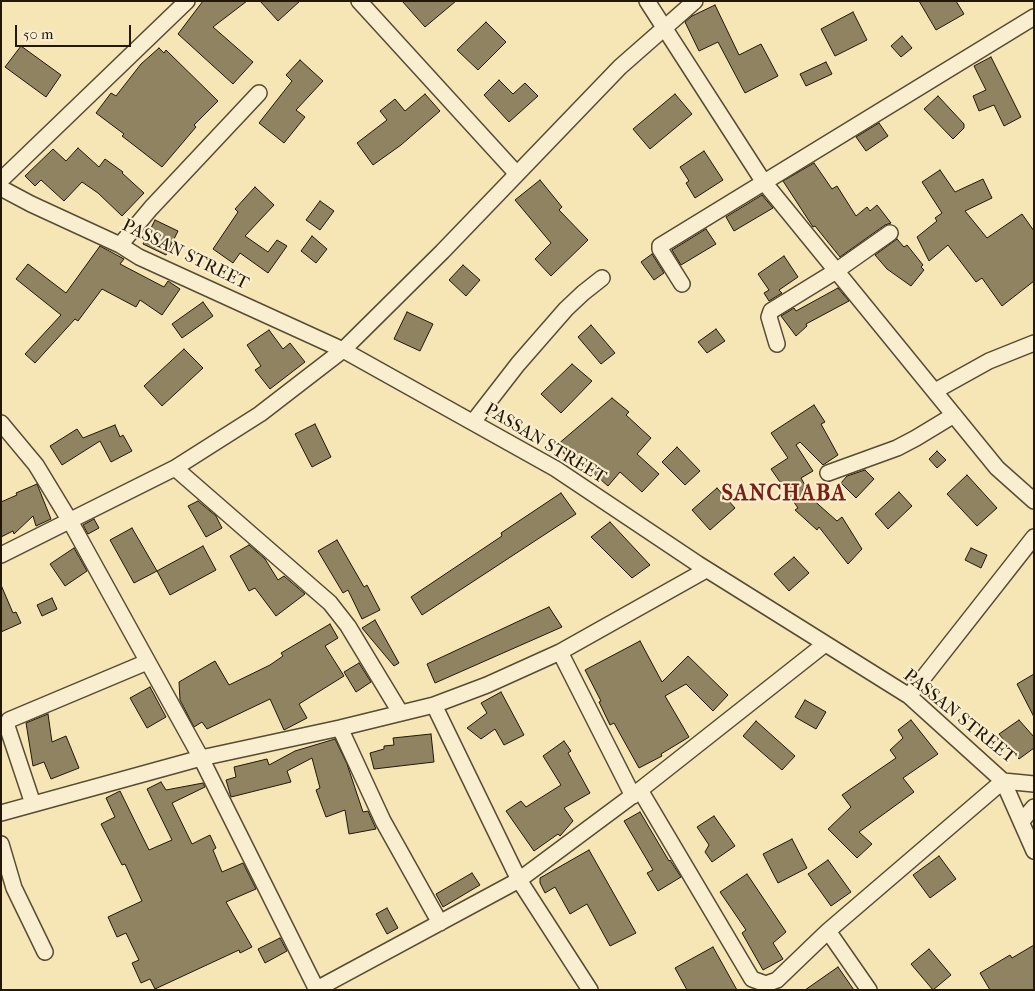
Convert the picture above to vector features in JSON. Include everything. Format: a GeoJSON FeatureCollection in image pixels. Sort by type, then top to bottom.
{"type":"FeatureCollection","features":[{"type":"Feature","properties":{"kind":"street"},"geometry":{"type":"LineString","coordinates":[[1,180],[187,1]]}},
{"type":"Feature","properties":{"kind":"street"},"geometry":{"type":"LineString","coordinates":[[359,1],[517,174]]}},
{"type":"Feature","properties":{"kind":"street"},"geometry":{"type":"LineString","coordinates":[[647,1],[763,182],[996,468],[1034,501]]}},
{"type":"Feature","properties":{"kind":"street"},"geometry":{"type":"LineString","coordinates":[[1,555],[174,468],[260,414],[343,350],[435,259],[620,67],[694,1]]}},
{"type":"Feature","properties":{"kind":"street"},"geometry":{"type":"LineString","coordinates":[[682,284],[660,249],[660,246],[1034,17]]}},
{"type":"Feature","properties":{"kind":"street"},"geometry":{"type":"LineString","coordinates":[[120,245],[259,93]]}},
{"type":"Feature","properties":{"kind":"street","name":"PASSAN STREET"},"geometry":{"type":"LineString","coordinates":[[1,188],[120,245],[139,257],[343,350],[556,469],[706,570],[909,696],[1003,781],[1034,784]]}},
{"type":"Feature","properties":{"kind":"street"},"geometry":{"type":"LineString","coordinates":[[777,344],[769,317],[771,311],[836,271],[890,233]]}},
{"type":"Feature","properties":{"kind":"street"},"geometry":{"type":"LineString","coordinates":[[473,422],[518,364],[566,309],[602,278]]}},
{"type":"Feature","properties":{"kind":"street"},"geometry":{"type":"LineString","coordinates":[[935,392],[989,361],[1034,343]]}},
{"type":"Feature","properties":{"kind":"street"},"geometry":{"type":"LineString","coordinates":[[828,473],[896,448],[954,415]]}},
{"type":"Feature","properties":{"kind":"street"},"geometry":{"type":"LineString","coordinates":[[1,423],[36,465],[70,521],[201,758],[316,990],[518,880],[637,793],[825,644]]}},
{"type":"Feature","properties":{"kind":"street"},"geometry":{"type":"LineString","coordinates":[[174,468],[330,603],[348,626],[400,712]]}},
{"type":"Feature","properties":{"kind":"street"},"geometry":{"type":"LineString","coordinates":[[909,696],[1034,537]]}},
{"type":"Feature","properties":{"kind":"street"},"geometry":{"type":"LineString","coordinates":[[1,813],[201,758],[340,728],[434,705],[487,685],[560,652],[706,570]]}},
{"type":"Feature","properties":{"kind":"street"},"geometry":{"type":"LineString","coordinates":[[560,652],[637,793],[752,979],[766,984],[777,980],[828,931],[1003,781],[1034,851]]}},
{"type":"Feature","properties":{"kind":"street"},"geometry":{"type":"LineString","coordinates":[[33,804],[7,726],[9,720],[147,662]]}},
{"type":"Feature","properties":{"kind":"street"},"geometry":{"type":"LineString","coordinates":[[434,705],[518,880],[590,990]]}},
{"type":"Feature","properties":{"kind":"street"},"geometry":{"type":"LineString","coordinates":[[340,728],[384,821],[440,923]]}},
{"type":"Feature","properties":{"kind":"street"},"geometry":{"type":"LineString","coordinates":[[1021,822],[1034,807]]}},
{"type":"Feature","properties":{"kind":"street"},"geometry":{"type":"LineString","coordinates":[[1,844],[14,888],[45,952]]}},
{"type":"Feature","properties":{"kind":"street"},"geometry":{"type":"LineString","coordinates":[[828,931],[869,990]]}},
{"type":"Feature","properties":{"kind":"building"},"geometry":{"type":"Polygon","coordinates":[[[203,1],[247,1],[213,27],[253,62],[233,84],[178,34],[203,1]]]}},
{"type":"Feature","properties":{"kind":"building"},"geometry":{"type":"Polygon","coordinates":[[[260,1],[300,1],[278,21],[260,1]]]}},
{"type":"Feature","properties":{"kind":"building"},"geometry":{"type":"Polygon","coordinates":[[[402,1],[456,1],[425,27],[402,1]]]}},
{"type":"Feature","properties":{"kind":"building"},"geometry":{"type":"Polygon","coordinates":[[[919,1],[956,1],[964,14],[936,30],[919,1]]]}},
{"type":"Feature","properties":{"kind":"building"},"geometry":{"type":"Polygon","coordinates":[[[715,5],[739,55],[761,44],[778,76],[745,93],[718,42],[699,51],[685,22],[692,16],[715,5]]]}},
{"type":"Feature","properties":{"kind":"building"},"geometry":{"type":"Polygon","coordinates":[[[853,12],[867,40],[835,56],[821,29],[853,12]]]}},
{"type":"Feature","properties":{"kind":"building"},"geometry":{"type":"Polygon","coordinates":[[[486,22],[506,42],[478,70],[457,50],[486,22]]]}},
{"type":"Feature","properties":{"kind":"building"},"geometry":{"type":"Polygon","coordinates":[[[902,36],[912,48],[901,57],[891,46],[902,36]]]}},
{"type":"Feature","properties":{"kind":"building"},"geometry":{"type":"Polygon","coordinates":[[[21,46],[61,75],[46,97],[5,67],[21,46]]]}},
{"type":"Feature","properties":{"kind":"building"},"geometry":{"type":"Polygon","coordinates":[[[159,48],[164,53],[166,50],[218,101],[194,125],[196,127],[162,167],[96,113],[111,93],[116,96],[141,64],[159,48]]]}},
{"type":"Feature","properties":{"kind":"building"},"geometry":{"type":"Polygon","coordinates":[[[991,57],[1021,117],[1004,126],[994,105],[979,111],[973,96],[986,90],[974,66],[991,57]]]}},
{"type":"Feature","properties":{"kind":"building"},"geometry":{"type":"Polygon","coordinates":[[[300,60],[323,81],[296,110],[305,117],[284,143],[259,123],[292,81],[286,75],[300,60]]]}},
{"type":"Feature","properties":{"kind":"building"},"geometry":{"type":"Polygon","coordinates":[[[826,62],[832,74],[806,86],[800,74],[826,62]]]}},
{"type":"Feature","properties":{"kind":"building"},"geometry":{"type":"Polygon","coordinates":[[[499,80],[513,94],[525,83],[538,96],[509,122],[484,95],[499,80]]]}},
{"type":"Feature","properties":{"kind":"building"},"geometry":{"type":"Polygon","coordinates":[[[425,94],[440,111],[401,145],[373,165],[357,143],[387,120],[380,111],[395,99],[405,111],[425,94]]]}},
{"type":"Feature","properties":{"kind":"building"},"geometry":{"type":"Polygon","coordinates":[[[675,94],[692,114],[650,149],[633,129],[675,94]]]}},
{"type":"Feature","properties":{"kind":"building"},"geometry":{"type":"Polygon","coordinates":[[[938,96],[964,124],[964,128],[953,139],[924,109],[938,96]]]}},
{"type":"Feature","properties":{"kind":"building"},"geometry":{"type":"Polygon","coordinates":[[[879,123],[888,136],[866,151],[856,137],[879,123]]]}},
{"type":"Feature","properties":{"kind":"building"},"geometry":{"type":"Polygon","coordinates":[[[78,148],[99,167],[105,159],[123,172],[144,193],[122,216],[98,193],[82,182],[64,201],[41,180],[35,186],[25,176],[53,149],[66,161],[78,148]]]}},
{"type":"Feature","properties":{"kind":"building"},"geometry":{"type":"Polygon","coordinates":[[[704,151],[723,180],[695,198],[686,183],[689,181],[680,167],[704,151]]]}},
{"type":"Feature","properties":{"kind":"building"},"geometry":{"type":"Polygon","coordinates":[[[814,163],[832,189],[837,186],[856,216],[867,207],[870,211],[877,205],[891,223],[885,225],[840,257],[815,226],[813,227],[783,181],[814,163]]]}},
{"type":"Feature","properties":{"kind":"building"},"geometry":{"type":"Polygon","coordinates":[[[940,170],[955,192],[983,179],[992,198],[965,211],[987,238],[1022,214],[1034,231],[1034,281],[1002,306],[982,278],[976,282],[948,245],[929,261],[917,237],[937,221],[935,218],[942,213],[922,182],[940,170]]]}},
{"type":"Feature","properties":{"kind":"building"},"geometry":{"type":"Polygon","coordinates":[[[540,180],[562,207],[559,210],[588,240],[551,276],[535,259],[551,243],[515,200],[540,180]]]}},
{"type":"Feature","properties":{"kind":"building"},"geometry":{"type":"Polygon","coordinates":[[[255,187],[274,205],[245,236],[268,252],[277,240],[287,246],[268,273],[240,253],[233,263],[213,249],[238,212],[235,209],[255,187]]]}},
{"type":"Feature","properties":{"kind":"building"},"geometry":{"type":"Polygon","coordinates":[[[762,195],[773,208],[734,231],[726,217],[762,195]]]}},
{"type":"Feature","properties":{"kind":"building"},"geometry":{"type":"Polygon","coordinates":[[[320,201],[334,211],[320,230],[306,220],[320,201]]]}},
{"type":"Feature","properties":{"kind":"building"},"geometry":{"type":"Polygon","coordinates":[[[155,220],[178,231],[166,255],[143,244],[155,220]]]}},
{"type":"Feature","properties":{"kind":"building"},"geometry":{"type":"Polygon","coordinates":[[[706,229],[716,244],[681,265],[672,250],[706,229]]]}},
{"type":"Feature","properties":{"kind":"building"},"geometry":{"type":"Polygon","coordinates":[[[312,236],[327,249],[316,263],[301,251],[312,236]]]}},
{"type":"Feature","properties":{"kind":"building"},"geometry":{"type":"Polygon","coordinates":[[[897,239],[904,247],[907,245],[923,265],[921,267],[924,270],[911,286],[887,269],[875,255],[897,239]]]}},
{"type":"Feature","properties":{"kind":"building"},"geometry":{"type":"Polygon","coordinates":[[[100,246],[124,259],[120,264],[164,287],[168,281],[180,289],[162,315],[140,300],[136,307],[102,289],[78,321],[75,319],[35,363],[25,354],[61,315],[16,279],[28,264],[66,293],[100,246]]]}},
{"type":"Feature","properties":{"kind":"building"},"geometry":{"type":"Polygon","coordinates":[[[652,254],[664,273],[654,280],[641,262],[652,254]]]}},
{"type":"Feature","properties":{"kind":"building"},"geometry":{"type":"Polygon","coordinates":[[[784,256],[798,277],[779,290],[782,293],[769,301],[764,293],[769,290],[758,274],[784,256]]]}},
{"type":"Feature","properties":{"kind":"building"},"geometry":{"type":"Polygon","coordinates":[[[463,265],[480,280],[466,296],[449,280],[463,265]]]}},
{"type":"Feature","properties":{"kind":"building"},"geometry":{"type":"Polygon","coordinates":[[[838,288],[849,301],[806,324],[807,326],[796,336],[781,316],[794,308],[796,311],[838,288]]]}},
{"type":"Feature","properties":{"kind":"building"},"geometry":{"type":"Polygon","coordinates":[[[203,302],[213,316],[182,338],[172,324],[203,302]]]}},
{"type":"Feature","properties":{"kind":"building"},"geometry":{"type":"Polygon","coordinates":[[[407,312],[433,324],[420,351],[394,339],[407,312]]]}},
{"type":"Feature","properties":{"kind":"building"},"geometry":{"type":"Polygon","coordinates":[[[591,325],[615,353],[601,364],[578,337],[591,325]]]}},
{"type":"Feature","properties":{"kind":"building"},"geometry":{"type":"Polygon","coordinates":[[[716,329],[725,341],[707,353],[698,342],[716,329]]]}},
{"type":"Feature","properties":{"kind":"building"},"geometry":{"type":"Polygon","coordinates":[[[269,330],[283,349],[290,343],[305,362],[270,389],[255,370],[261,366],[247,345],[269,330]]]}},
{"type":"Feature","properties":{"kind":"building"},"geometry":{"type":"Polygon","coordinates":[[[184,349],[203,368],[162,406],[144,386],[184,349]]]}},
{"type":"Feature","properties":{"kind":"building"},"geometry":{"type":"Polygon","coordinates":[[[572,364],[592,381],[561,413],[541,394],[572,364]]]}},
{"type":"Feature","properties":{"kind":"building"},"geometry":{"type":"Polygon","coordinates":[[[612,398],[629,412],[626,415],[651,438],[637,454],[659,474],[642,492],[620,472],[608,486],[576,458],[571,462],[557,445],[612,398]]]}},
{"type":"Feature","properties":{"kind":"building"},"geometry":{"type":"Polygon","coordinates":[[[814,405],[825,422],[821,424],[838,455],[823,465],[800,442],[796,445],[813,471],[801,478],[806,487],[802,490],[837,521],[842,517],[862,549],[848,564],[819,527],[817,530],[795,510],[798,508],[771,469],[788,458],[771,433],[814,405]]]}},
{"type":"Feature","properties":{"kind":"building"},"geometry":{"type":"Polygon","coordinates":[[[315,424],[331,457],[312,467],[295,434],[315,424]]]}},
{"type":"Feature","properties":{"kind":"building"},"geometry":{"type":"Polygon","coordinates":[[[115,425],[120,437],[123,435],[132,451],[111,462],[100,441],[62,465],[50,446],[77,429],[83,438],[115,425]]]}},
{"type":"Feature","properties":{"kind":"building"},"geometry":{"type":"Polygon","coordinates":[[[677,447],[700,471],[685,485],[662,462],[677,447]]]}},
{"type":"Feature","properties":{"kind":"building"},"geometry":{"type":"Polygon","coordinates":[[[937,451],[946,460],[937,468],[929,459],[937,451]]]}},
{"type":"Feature","properties":{"kind":"building"},"geometry":{"type":"Polygon","coordinates":[[[865,470],[874,479],[856,498],[841,483],[847,476],[865,470]]]}},
{"type":"Feature","properties":{"kind":"building"},"geometry":{"type":"Polygon","coordinates":[[[967,475],[997,508],[977,526],[947,494],[967,475]]]}},
{"type":"Feature","properties":{"kind":"building"},"geometry":{"type":"Polygon","coordinates":[[[37,484],[51,519],[36,526],[33,516],[14,534],[13,531],[1,537],[1,502],[37,484]]]}},
{"type":"Feature","properties":{"kind":"building"},"geometry":{"type":"Polygon","coordinates":[[[717,488],[735,508],[710,530],[692,510],[717,488]]]}},
{"type":"Feature","properties":{"kind":"building"},"geometry":{"type":"Polygon","coordinates":[[[899,492],[912,506],[888,529],[875,514],[899,492]]]}},
{"type":"Feature","properties":{"kind":"building"},"geometry":{"type":"Polygon","coordinates":[[[561,493],[576,514],[422,615],[411,597],[502,536],[501,533],[561,493]]]}},
{"type":"Feature","properties":{"kind":"building"},"geometry":{"type":"Polygon","coordinates":[[[198,501],[216,516],[222,528],[206,537],[188,506],[198,501]]]}},
{"type":"Feature","properties":{"kind":"building"},"geometry":{"type":"Polygon","coordinates":[[[94,519],[99,528],[88,534],[83,525],[94,519]]]}},
{"type":"Feature","properties":{"kind":"building"},"geometry":{"type":"Polygon","coordinates":[[[610,522],[650,565],[632,578],[591,537],[610,522]]]}},
{"type":"Feature","properties":{"kind":"building"},"geometry":{"type":"Polygon","coordinates":[[[132,528],[157,571],[134,583],[110,540],[132,528]]]}},
{"type":"Feature","properties":{"kind":"building"},"geometry":{"type":"Polygon","coordinates":[[[337,540],[364,587],[367,585],[380,610],[362,619],[348,590],[343,593],[318,551],[337,540]]]}},
{"type":"Feature","properties":{"kind":"building"},"geometry":{"type":"Polygon","coordinates":[[[249,545],[265,559],[278,580],[284,576],[305,594],[276,616],[255,588],[249,591],[230,556],[249,545]]]}},
{"type":"Feature","properties":{"kind":"building"},"geometry":{"type":"Polygon","coordinates":[[[203,546],[216,570],[170,595],[157,571],[203,546]]]}},
{"type":"Feature","properties":{"kind":"building"},"geometry":{"type":"Polygon","coordinates":[[[74,548],[87,571],[65,586],[50,564],[74,548]]]}},
{"type":"Feature","properties":{"kind":"building"},"geometry":{"type":"Polygon","coordinates":[[[971,548],[987,555],[981,568],[965,560],[971,548]]]}},
{"type":"Feature","properties":{"kind":"building"},"geometry":{"type":"Polygon","coordinates":[[[794,557],[809,573],[789,591],[774,574],[794,557]]]}},
{"type":"Feature","properties":{"kind":"building"},"geometry":{"type":"Polygon","coordinates":[[[1,585],[13,613],[16,612],[21,623],[1,632],[1,585]]]}},
{"type":"Feature","properties":{"kind":"building"},"geometry":{"type":"Polygon","coordinates":[[[52,598],[57,609],[42,616],[37,605],[52,598]]]}},
{"type":"Feature","properties":{"kind":"building"},"geometry":{"type":"Polygon","coordinates":[[[549,607],[562,627],[435,683],[427,664],[549,607]]]}},
{"type":"Feature","properties":{"kind":"building"},"geometry":{"type":"Polygon","coordinates":[[[375,620],[399,663],[394,666],[362,628],[375,620]]]}},
{"type":"Feature","properties":{"kind":"building"},"geometry":{"type":"Polygon","coordinates":[[[330,624],[338,638],[325,646],[344,676],[299,704],[307,718],[284,730],[270,699],[207,729],[202,722],[194,727],[180,700],[179,682],[215,661],[229,685],[270,665],[283,656],[281,653],[330,624]]]}},
{"type":"Feature","properties":{"kind":"building"},"geometry":{"type":"Polygon","coordinates":[[[640,641],[662,682],[688,656],[728,695],[713,711],[686,684],[665,696],[689,737],[661,754],[662,756],[639,768],[614,723],[610,725],[599,702],[601,701],[585,670],[640,641]]]}},
{"type":"Feature","properties":{"kind":"building"},"geometry":{"type":"Polygon","coordinates":[[[359,663],[371,682],[356,692],[344,672],[359,663]]]}},
{"type":"Feature","properties":{"kind":"building"},"geometry":{"type":"Polygon","coordinates":[[[1034,674],[1034,717],[1017,684],[1034,674]]]}},
{"type":"Feature","properties":{"kind":"building"},"geometry":{"type":"Polygon","coordinates":[[[150,687],[166,717],[147,728],[130,698],[150,687]]]}},
{"type":"Feature","properties":{"kind":"building"},"geometry":{"type":"Polygon","coordinates":[[[501,692],[524,735],[504,745],[495,729],[481,739],[467,728],[487,713],[481,703],[501,692]]]}},
{"type":"Feature","properties":{"kind":"building"},"geometry":{"type":"Polygon","coordinates":[[[805,700],[826,712],[816,729],[795,717],[805,700]]]}},
{"type":"Feature","properties":{"kind":"building"},"geometry":{"type":"Polygon","coordinates":[[[48,714],[52,742],[66,736],[79,768],[51,779],[44,762],[33,766],[26,723],[48,714]]]}},
{"type":"Feature","properties":{"kind":"building"},"geometry":{"type":"Polygon","coordinates":[[[911,720],[938,754],[903,778],[914,792],[859,832],[872,844],[857,858],[828,829],[851,807],[842,795],[896,758],[890,750],[903,738],[898,730],[911,720]]]}},
{"type":"Feature","properties":{"kind":"building"},"geometry":{"type":"Polygon","coordinates":[[[1019,720],[1034,737],[1034,748],[1019,759],[999,734],[1019,720]]]}},
{"type":"Feature","properties":{"kind":"building"},"geometry":{"type":"Polygon","coordinates":[[[756,721],[795,756],[782,770],[743,736],[756,721]]]}},
{"type":"Feature","properties":{"kind":"building"},"geometry":{"type":"Polygon","coordinates":[[[431,734],[434,762],[374,769],[370,753],[384,749],[384,746],[394,745],[393,738],[431,734]]]}},
{"type":"Feature","properties":{"kind":"building"},"geometry":{"type":"Polygon","coordinates":[[[335,739],[347,764],[363,812],[368,811],[376,829],[349,834],[345,810],[326,817],[316,790],[320,788],[312,758],[287,771],[291,782],[231,797],[226,780],[236,777],[234,767],[267,759],[269,765],[295,751],[335,739]]]}},
{"type":"Feature","properties":{"kind":"building"},"geometry":{"type":"Polygon","coordinates":[[[564,741],[571,751],[568,753],[590,793],[564,808],[573,821],[560,836],[558,834],[534,851],[506,811],[521,801],[526,807],[561,785],[543,756],[564,741]]]}},
{"type":"Feature","properties":{"kind":"building"},"geometry":{"type":"Polygon","coordinates":[[[161,782],[166,790],[203,783],[205,787],[172,803],[192,844],[210,835],[216,848],[213,850],[222,872],[243,863],[256,889],[226,902],[252,947],[240,953],[239,950],[155,989],[150,979],[141,983],[132,963],[139,960],[126,933],[117,937],[108,917],[142,901],[125,864],[122,865],[101,824],[115,817],[106,798],[120,791],[149,850],[172,840],[147,789],[161,782]]]}},
{"type":"Feature","properties":{"kind":"building"},"geometry":{"type":"Polygon","coordinates":[[[640,812],[669,861],[681,877],[658,891],[647,873],[653,870],[624,821],[640,812]]]}},
{"type":"Feature","properties":{"kind":"building"},"geometry":{"type":"Polygon","coordinates":[[[714,816],[735,846],[712,862],[705,852],[709,845],[697,827],[714,816]]]}},
{"type":"Feature","properties":{"kind":"building"},"geometry":{"type":"Polygon","coordinates":[[[792,839],[807,868],[778,883],[763,854],[792,839]]]}},
{"type":"Feature","properties":{"kind":"building"},"geometry":{"type":"Polygon","coordinates":[[[589,850],[636,933],[610,946],[587,904],[570,914],[555,887],[545,893],[540,883],[540,878],[589,850]]]}},
{"type":"Feature","properties":{"kind":"building"},"geometry":{"type":"Polygon","coordinates":[[[939,856],[956,879],[930,898],[913,875],[939,856]]]}},
{"type":"Feature","properties":{"kind":"building"},"geometry":{"type":"Polygon","coordinates":[[[828,860],[851,892],[831,906],[808,874],[828,860]]]}},
{"type":"Feature","properties":{"kind":"building"},"geometry":{"type":"Polygon","coordinates":[[[472,873],[480,885],[443,907],[436,894],[472,873]]]}},
{"type":"Feature","properties":{"kind":"building"},"geometry":{"type":"Polygon","coordinates":[[[747,874],[786,932],[773,943],[783,959],[763,970],[742,933],[746,930],[720,892],[747,874]]]}},
{"type":"Feature","properties":{"kind":"building"},"geometry":{"type":"Polygon","coordinates":[[[387,908],[398,928],[387,934],[376,914],[387,908]]]}},
{"type":"Feature","properties":{"kind":"building"},"geometry":{"type":"Polygon","coordinates":[[[280,938],[287,951],[265,963],[258,949],[280,938]]]}},
{"type":"Feature","properties":{"kind":"building"},"geometry":{"type":"Polygon","coordinates":[[[1034,945],[1034,990],[990,990],[980,973],[1010,955],[1012,958],[1034,945]]]}},
{"type":"Feature","properties":{"kind":"building"},"geometry":{"type":"Polygon","coordinates":[[[713,947],[737,990],[687,990],[675,968],[713,947]]]}},
{"type":"Feature","properties":{"kind":"building"},"geometry":{"type":"Polygon","coordinates":[[[929,949],[951,975],[933,990],[911,964],[929,949]]]}},
{"type":"Feature","properties":{"kind":"building"},"geometry":{"type":"Polygon","coordinates":[[[838,967],[854,990],[805,990],[838,967]]]}},
{"type":"Feature","properties":{"kind":"district","name":"SANCHABA"},"geometry":{"type":"Point","coordinates":[784,495]}}]}
